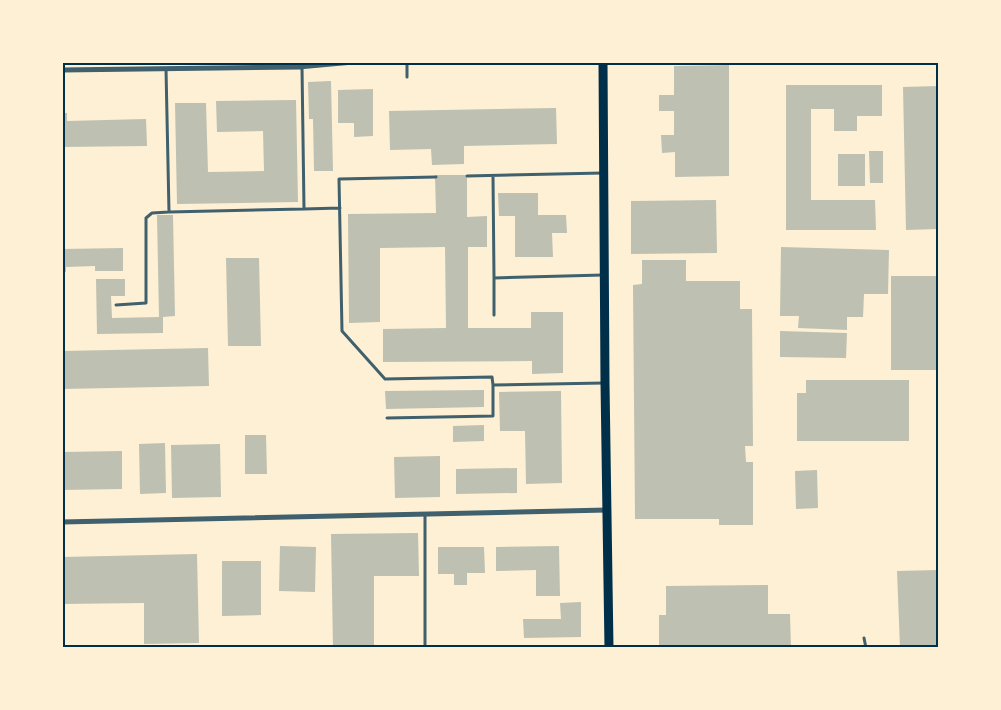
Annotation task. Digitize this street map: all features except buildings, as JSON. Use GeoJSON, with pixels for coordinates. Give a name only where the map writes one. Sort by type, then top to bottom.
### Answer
{"type":"FeatureCollection","features":[{"type":"Feature","properties":{"kind":"main road"},"geometry":{"type":"LineString","coordinates":[[603,62],[609,648]]}},
{"type":"Feature","properties":{"kind":"street"},"geometry":{"type":"LineString","coordinates":[[62,70],[302,66],[356,62]]}},
{"type":"Feature","properties":{"kind":"street"},"geometry":{"type":"LineString","coordinates":[[62,522],[607,510]]}},
{"type":"Feature","properties":{"kind":"lane"},"geometry":{"type":"LineString","coordinates":[[100,62],[100,70]]}},
{"type":"Feature","properties":{"kind":"lane"},"geometry":{"type":"LineString","coordinates":[[407,62],[407,77]]}},
{"type":"Feature","properties":{"kind":"lane"},"geometry":{"type":"LineString","coordinates":[[302,66],[304,209]]}},
{"type":"Feature","properties":{"kind":"lane"},"geometry":{"type":"LineString","coordinates":[[166,69],[169,212]]}},
{"type":"Feature","properties":{"kind":"lane"},"geometry":{"type":"LineString","coordinates":[[466,176],[604,173]]}},
{"type":"Feature","properties":{"kind":"lane"},"geometry":{"type":"LineString","coordinates":[[493,176],[494,315]]}},
{"type":"Feature","properties":{"kind":"lane"},"geometry":{"type":"LineString","coordinates":[[387,418],[493,416],[494,385],[492,377],[385,379],[342,331],[339,179],[436,177]]}},
{"type":"Feature","properties":{"kind":"lane"},"geometry":{"type":"LineString","coordinates":[[116,305],[146,303],[146,218],[152,213],[340,208]]}},
{"type":"Feature","properties":{"kind":"lane"},"geometry":{"type":"LineString","coordinates":[[494,278],[604,275]]}},
{"type":"Feature","properties":{"kind":"lane"},"geometry":{"type":"LineString","coordinates":[[494,385],[605,383]]}},
{"type":"Feature","properties":{"kind":"lane"},"geometry":{"type":"LineString","coordinates":[[425,514],[425,648]]}},
{"type":"Feature","properties":{"kind":"lane"},"geometry":{"type":"LineString","coordinates":[[864,638],[866,648]]}}]}
